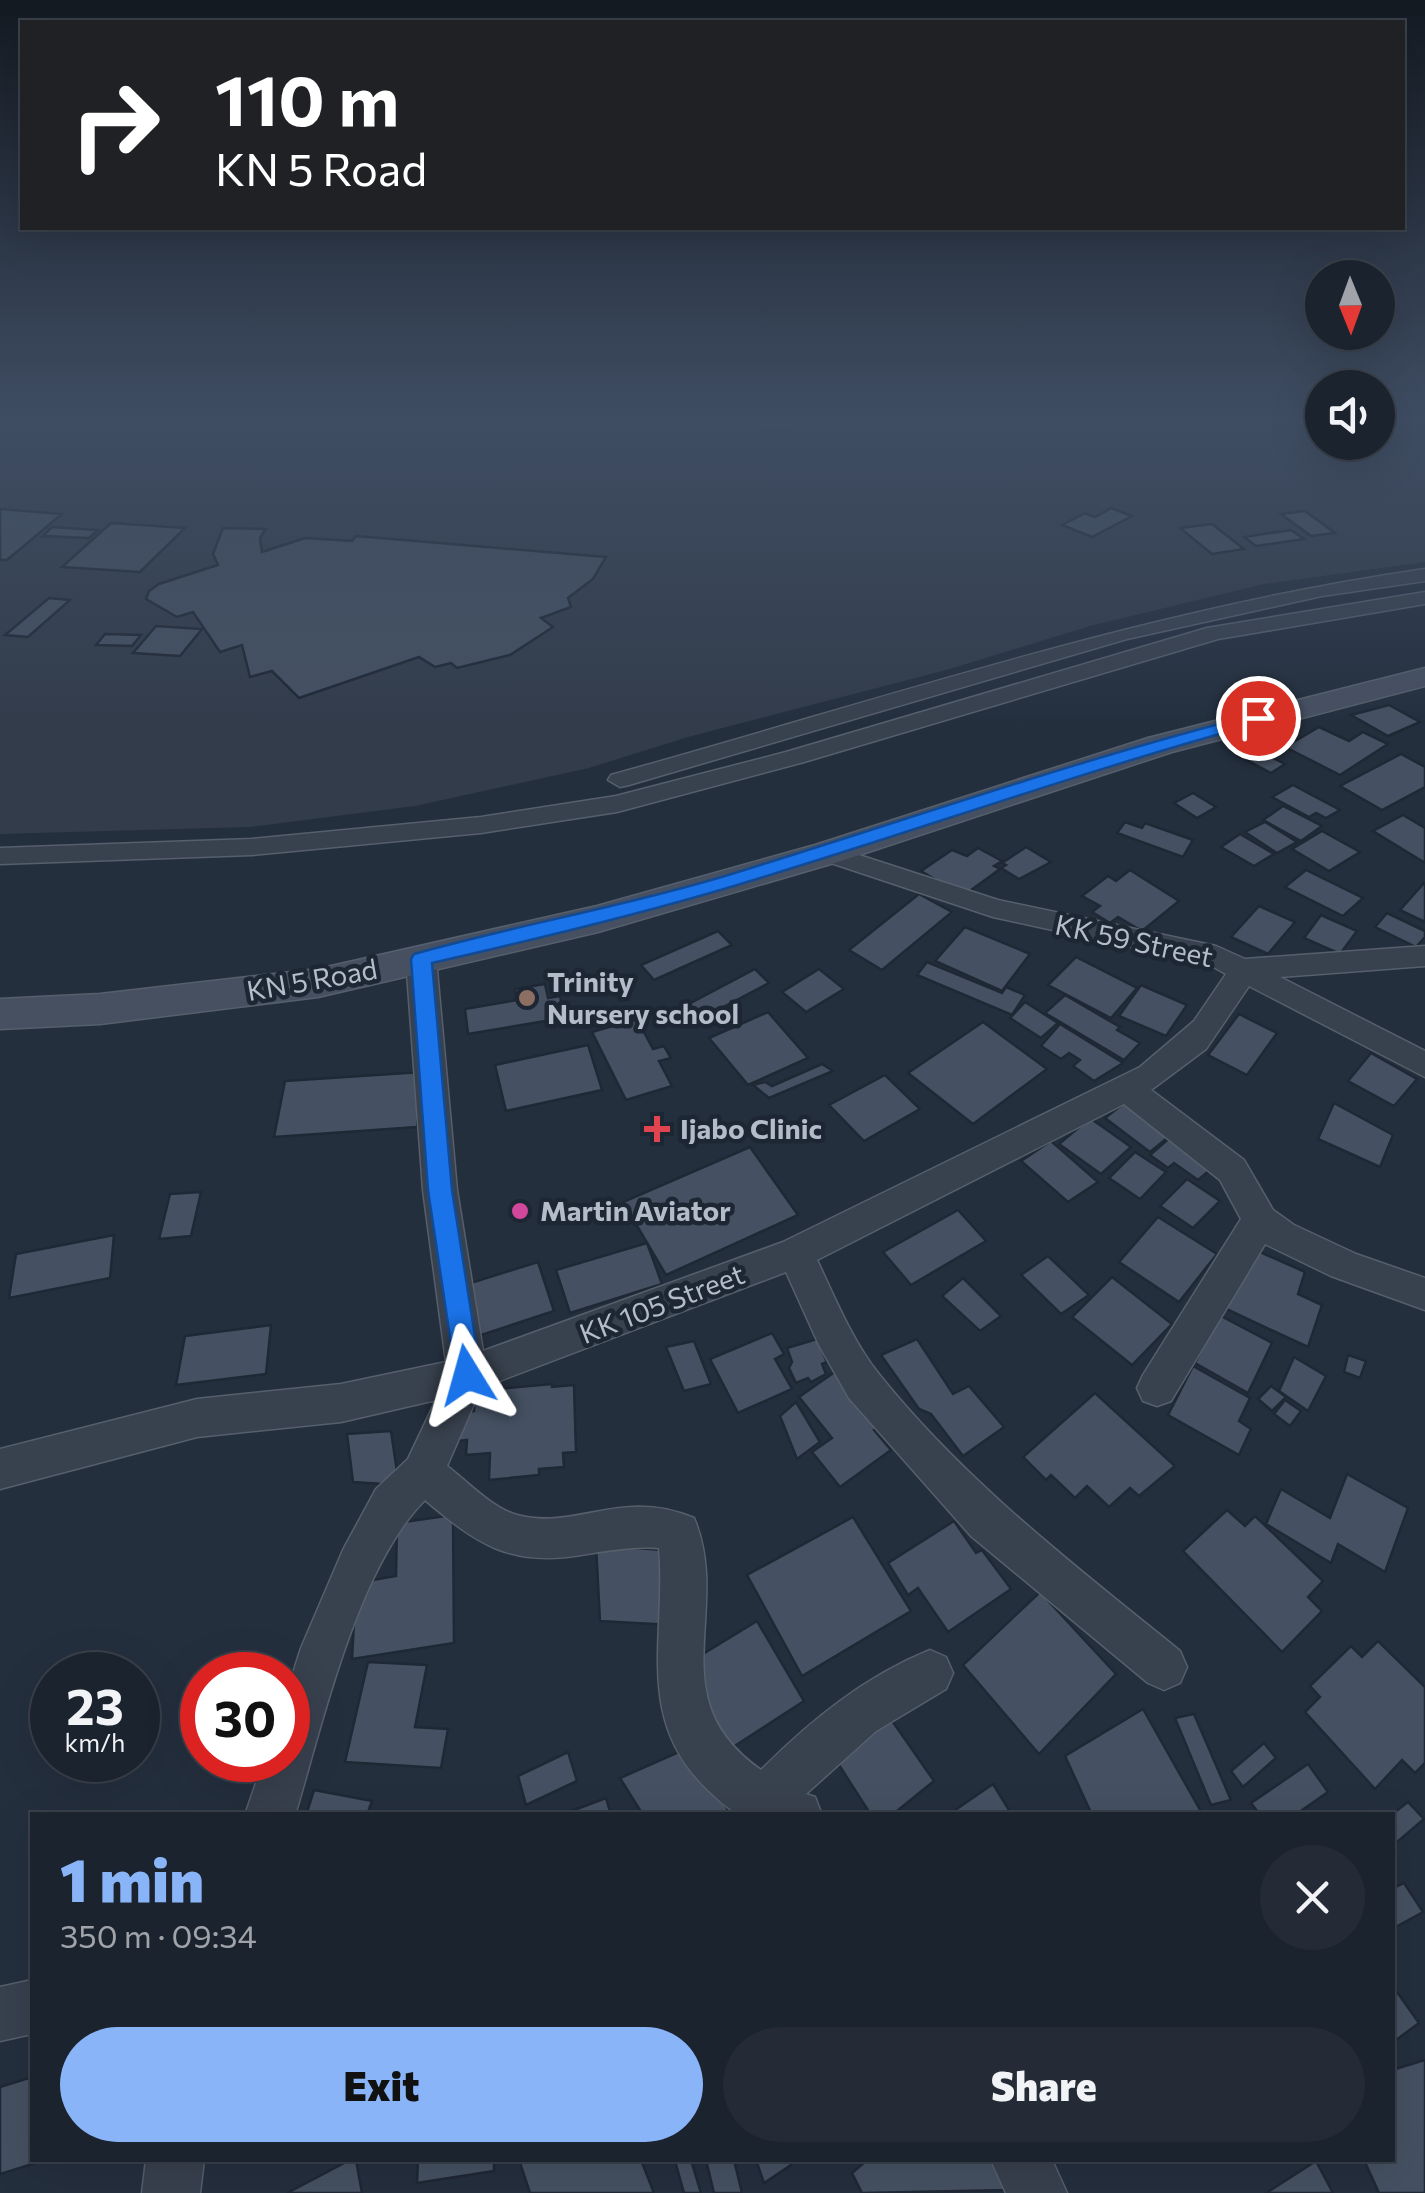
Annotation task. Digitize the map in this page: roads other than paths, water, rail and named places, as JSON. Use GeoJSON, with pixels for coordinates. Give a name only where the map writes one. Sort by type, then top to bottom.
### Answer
{"type":"FeatureCollection","features":[{"type":"Feature","properties":{"kind":"main road","name":"KN 5 Road"},"geometry":{"type":"LineString","coordinates":[[0,1014],[100,1008],[301,986],[598,918],[828,852],[1160,745],[1425,677]]}},
{"type":"Feature","properties":{"kind":"street"},"geometry":{"type":"LineString","coordinates":[[357,836],[482,812],[646,773],[1208,612],[1335,587],[1425,575]]}},
{"type":"Feature","properties":{"kind":"street"},"geometry":{"type":"LineString","coordinates":[[0,856],[252,847],[481,826],[617,804],[795,757],[1215,633],[1425,598]]}},
{"type":"Feature","properties":{"kind":"street","name":"KK 59 Street"},"geometry":{"type":"LineString","coordinates":[[828,852],[993,908],[1216,956],[1425,1065]]}},
{"type":"Feature","properties":{"kind":"street"},"geometry":{"type":"LineString","coordinates":[[1244,969],[1357,964],[1425,956]]}},
{"type":"Feature","properties":{"kind":"street"},"geometry":{"type":"LineString","coordinates":[[271,1812],[324,1648],[358,1564],[391,1504],[423,1473],[467,1375],[440,1190],[421,959]]}},
{"type":"Feature","properties":{"kind":"street","name":"KK 105 Street"},"geometry":{"type":"LineString","coordinates":[[0,1469],[197,1418],[341,1404],[467,1375],[796,1253],[1127,1089],[1186,1051],[1216,1022],[1244,969]]}},
{"type":"Feature","properties":{"kind":"street"},"geometry":{"type":"LineString","coordinates":[[1127,1089],[1232,1170],[1260,1220],[1282,1236],[1344,1265],[1425,1294]]}},
{"type":"Feature","properties":{"kind":"street"},"geometry":{"type":"LineString","coordinates":[[1158,1388],[1260,1220]]}},
{"type":"Feature","properties":{"kind":"street"},"geometry":{"type":"LineString","coordinates":[[796,1253],[832,1333],[874,1397],[986,1521],[1164,1668]]}},
{"type":"Feature","properties":{"kind":"street"},"geometry":{"type":"LineString","coordinates":[[423,1473],[496,1526],[519,1537],[550,1538],[656,1525],[680,1532],[684,1616],[678,1675],[690,1728],[719,1772],[780,1809],[833,1731],[882,1696],[930,1673]]}},
{"type":"Feature","properties":{"kind":"street"},"geometry":{"type":"LineString","coordinates":[[0,2014],[30,2007]]}},
{"type":"Feature","properties":{"kind":"street"},"geometry":{"type":"LineString","coordinates":[[172,2193],[176,2162]]}},
{"type":"Feature","properties":{"kind":"street"},"geometry":{"type":"LineString","coordinates":[[1021,2162],[1038,2193]]}},
{"type":"Feature","properties":{"kind":"place","name":"Trinity Nursery school"},"geometry":{"type":"Point","coordinates":[527,998]}},
{"type":"Feature","properties":{"kind":"place","name":"Ijabo Clinic"},"geometry":{"type":"Point","coordinates":[657,1129]}},
{"type":"Feature","properties":{"kind":"place","name":"Martin Aviator"},"geometry":{"type":"Point","coordinates":[520,1211]}}]}
